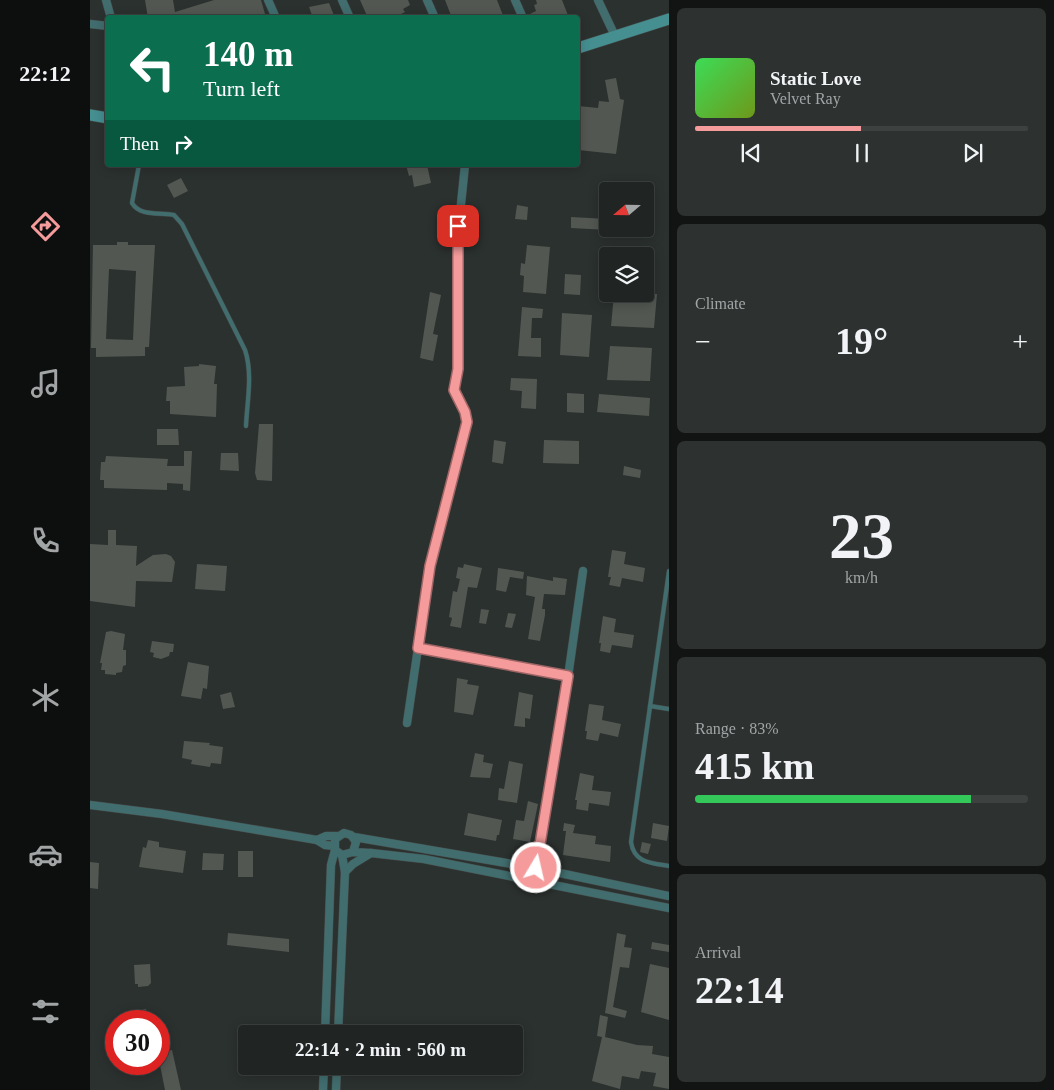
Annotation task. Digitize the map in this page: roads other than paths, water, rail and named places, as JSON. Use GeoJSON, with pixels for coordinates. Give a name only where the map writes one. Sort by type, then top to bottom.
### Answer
{"type":"FeatureCollection","features":[{"type":"Feature","properties":{"kind":"street"},"geometry":{"type":"LineString","coordinates":[[106,0],[110,15]]}},
{"type":"Feature","properties":{"kind":"street"},"geometry":{"type":"LineString","coordinates":[[268,0],[275,15]]}},
{"type":"Feature","properties":{"kind":"street"},"geometry":{"type":"LineString","coordinates":[[342,0],[349,15]]}},
{"type":"Feature","properties":{"kind":"street"},"geometry":{"type":"LineString","coordinates":[[428,0],[434,15]]}},
{"type":"Feature","properties":{"kind":"street"},"geometry":{"type":"LineString","coordinates":[[515,0],[522,15]]}},
{"type":"Feature","properties":{"kind":"street"},"geometry":{"type":"LineString","coordinates":[[598,0],[614,36]]}},
{"type":"Feature","properties":{"kind":"street"},"geometry":{"type":"LineString","coordinates":[[580,47],[669,19]]}},
{"type":"Feature","properties":{"kind":"street"},"geometry":{"type":"LineString","coordinates":[[90,24],[105,26]]}},
{"type":"Feature","properties":{"kind":"street"},"geometry":{"type":"LineString","coordinates":[[90,115],[105,118]]}},
{"type":"Feature","properties":{"kind":"street"},"geometry":{"type":"LineString","coordinates":[[407,723],[430,566],[467,422],[465,412],[454,390],[458,369],[457,243],[464,167]]}},
{"type":"Feature","properties":{"kind":"street"},"geometry":{"type":"LineString","coordinates":[[536,868],[568,676],[583,571]]}},
{"type":"Feature","properties":{"kind":"street"},"geometry":{"type":"LineString","coordinates":[[418,648],[568,676]]}},
{"type":"Feature","properties":{"kind":"street"},"geometry":{"type":"LineString","coordinates":[[90,805],[162,814],[316,840],[337,851],[434,861],[669,908]]}},
{"type":"Feature","properties":{"kind":"street"},"geometry":{"type":"LineString","coordinates":[[316,840],[326,836],[348,834],[354,837],[536,868],[669,896]]}},
{"type":"Feature","properties":{"kind":"street"},"geometry":{"type":"LineString","coordinates":[[325,1025],[331,865],[337,851],[338,836]]}},
{"type":"Feature","properties":{"kind":"street"},"geometry":{"type":"LineString","coordinates":[[353,852],[356,847],[354,837]]}},
{"type":"Feature","properties":{"kind":"street"},"geometry":{"type":"LineString","coordinates":[[337,851],[345,872],[338,1025]]}},
{"type":"Feature","properties":{"kind":"street"},"geometry":{"type":"LineString","coordinates":[[345,872],[353,864],[371,853]]}},
{"type":"Feature","properties":{"kind":"street"},"geometry":{"type":"LineString","coordinates":[[322,1090],[323,1075]]}},
{"type":"Feature","properties":{"kind":"street"},"geometry":{"type":"LineString","coordinates":[[336,1090],[337,1075]]}},
{"type":"Feature","properties":{"kind":"lane"},"geometry":{"type":"LineString","coordinates":[[139,167],[132,203],[135,208],[143,212],[174,215],[182,224],[245,350],[249,376],[246,426]]}},
{"type":"Feature","properties":{"kind":"lane"},"geometry":{"type":"LineString","coordinates":[[669,571],[631,842],[634,853],[638,858],[669,866]]}},
{"type":"Feature","properties":{"kind":"lane"},"geometry":{"type":"LineString","coordinates":[[650,706],[669,709]]}}]}
